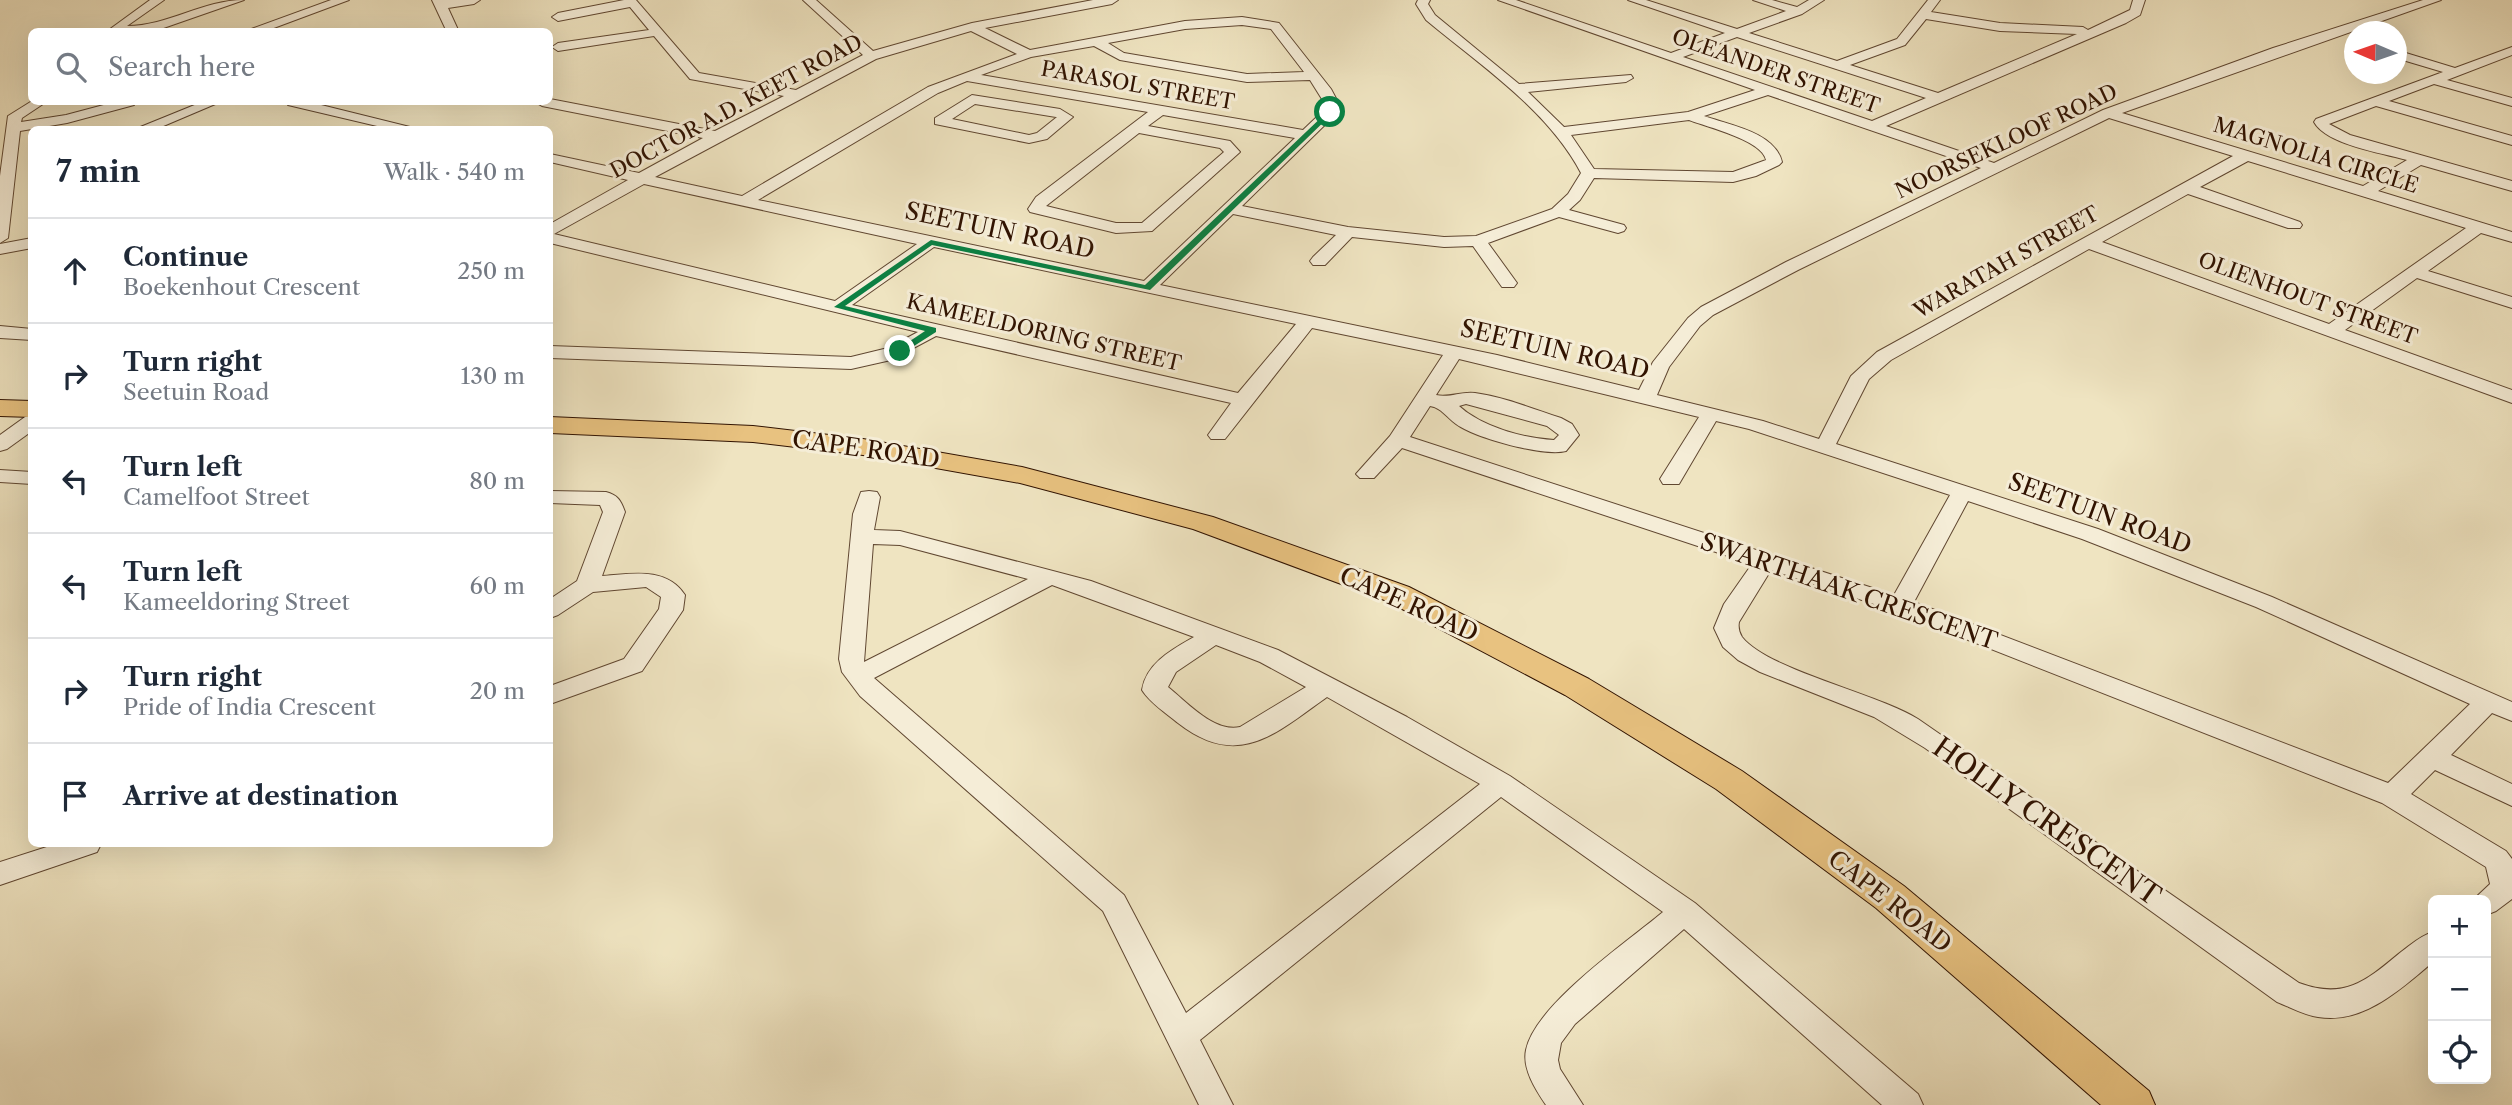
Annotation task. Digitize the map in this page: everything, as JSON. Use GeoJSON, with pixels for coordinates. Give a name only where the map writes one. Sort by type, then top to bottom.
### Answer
{"type":"FeatureCollection","features":[{"type":"Feature","properties":{"kind":"main road","name":"CAPE ROAD"},"geometry":{"type":"LineString","coordinates":[[553,425],[753,434],[863,447],[998,470],[1103,494],[1203,523],[1398,594],[1577,687],[1729,780],[1890,897],[2133,1105]]}},
{"type":"Feature","properties":{"kind":"street"},"geometry":{"type":"LineString","coordinates":[[150,28],[238,0]]}},
{"type":"Feature","properties":{"kind":"street"},"geometry":{"type":"LineString","coordinates":[[261,28],[343,0]]}},
{"type":"Feature","properties":{"kind":"street"},"geometry":{"type":"LineString","coordinates":[[451,28],[440,3],[474,0]]}},
{"type":"Feature","properties":{"kind":"street"},"geometry":{"type":"LineString","coordinates":[[1034,0],[1050,11]]}},
{"type":"Feature","properties":{"kind":"street","name":"DOCTOR A.D. KEET ROAD"},"geometry":{"type":"LineString","coordinates":[[553,228],[718,136],[871,57],[972,26],[1112,0]]}},
{"type":"Feature","properties":{"kind":"street"},"geometry":{"type":"LineString","coordinates":[[1424,0],[1422,4],[1430,17],[1562,132],[1578,150],[1589,173]]}},
{"type":"Feature","properties":{"kind":"street","name":"OLEANDER STREET"},"geometry":{"type":"LineString","coordinates":[[1504,0],[1995,168]]}},
{"type":"Feature","properties":{"kind":"street"},"geometry":{"type":"LineString","coordinates":[[1634,0],[1936,97]]}},
{"type":"Feature","properties":{"kind":"street"},"geometry":{"type":"LineString","coordinates":[[1759,0],[1798,11]]}},
{"type":"Feature","properties":{"kind":"street"},"geometry":{"type":"LineString","coordinates":[[1671,57],[1798,11],[1818,0]]}},
{"type":"Feature","properties":{"kind":"street"},"geometry":{"type":"LineString","coordinates":[[1838,65],[1901,41],[1934,0]]}},
{"type":"Feature","properties":{"kind":"street"},"geometry":{"type":"LineString","coordinates":[[1871,127],[2136,12],[2139,0]]}},
{"type":"Feature","properties":{"kind":"street","name":"NOORSEKLOOF ROAD"},"geometry":{"type":"LineString","coordinates":[[1646,397],[1660,366],[1694,322],[1707,311],[1792,266],[2108,113],[2277,51],[2435,0]]}},
{"type":"Feature","properties":{"kind":"street"},"geometry":{"type":"LineString","coordinates":[[117,28],[160,1]]}},
{"type":"Feature","properties":{"kind":"street"},"geometry":{"type":"LineString","coordinates":[[558,17],[631,2],[695,76],[796,94]]}},
{"type":"Feature","properties":{"kind":"street"},"geometry":{"type":"LineString","coordinates":[[816,2],[871,57]]}},
{"type":"Feature","properties":{"kind":"street"},"geometry":{"type":"LineString","coordinates":[[1924,15],[2000,27],[2089,32]]}},
{"type":"Feature","properties":{"kind":"street"},"geometry":{"type":"LineString","coordinates":[[745,201],[963,76],[1028,54],[1185,25],[1258,22],[1277,27],[1326,92],[1331,107],[1147,288]]}},
{"type":"Feature","properties":{"kind":"street"},"geometry":{"type":"LineString","coordinates":[[972,26],[1028,54]]}},
{"type":"Feature","properties":{"kind":"street"},"geometry":{"type":"LineString","coordinates":[[558,47],[658,32]]}},
{"type":"Feature","properties":{"kind":"street"},"geometry":{"type":"LineString","coordinates":[[2332,34],[2344,38]]}},
{"type":"Feature","properties":{"kind":"street"},"geometry":{"type":"LineString","coordinates":[[1095,41],[1120,56],[1247,78],[1313,76]]}},
{"type":"Feature","properties":{"kind":"street"},"geometry":{"type":"LineString","coordinates":[[2511,52],[2456,72],[2437,82],[2322,120],[2322,126],[2337,135],[2512,186]]}},
{"type":"Feature","properties":{"kind":"street"},"geometry":{"type":"LineString","coordinates":[[2407,57],[2456,72]]}},
{"type":"Feature","properties":{"kind":"street","name":"PARASOL STREET"},"geometry":{"type":"LineString","coordinates":[[963,76],[1305,135]]}},
{"type":"Feature","properties":{"kind":"street"},"geometry":{"type":"LineString","coordinates":[[1514,89],[1626,78]]}},
{"type":"Feature","properties":{"kind":"street"},"geometry":{"type":"LineString","coordinates":[[2437,82],[2512,102]]}},
{"type":"Feature","properties":{"kind":"street"},"geometry":{"type":"LineString","coordinates":[[1562,132],[1690,116],[1769,90]]}},
{"type":"Feature","properties":{"kind":"street"},"geometry":{"type":"LineString","coordinates":[[913,103],[954,110],[968,100],[979,99],[1059,113],[1066,117],[1042,136],[1029,139],[940,121],[954,110]]}},
{"type":"Feature","properties":{"kind":"street"},"geometry":{"type":"LineString","coordinates":[[2376,102],[2512,141]]}},
{"type":"Feature","properties":{"kind":"street"},"geometry":{"type":"LineString","coordinates":[[553,104],[718,136]]}},
{"type":"Feature","properties":{"kind":"street"},"geometry":{"type":"LineString","coordinates":[[0,238],[17,154],[16,116],[33,105]]}},
{"type":"Feature","properties":{"kind":"street"},"geometry":{"type":"LineString","coordinates":[[16,127],[67,119],[118,105]]}},
{"type":"Feature","properties":{"kind":"street"},"geometry":{"type":"LineString","coordinates":[[150,126],[205,105]]}},
{"type":"Feature","properties":{"kind":"street"},"geometry":{"type":"LineString","coordinates":[[306,105],[395,126]]}},
{"type":"Feature","properties":{"kind":"street"},"geometry":{"type":"LineString","coordinates":[[1136,128],[1225,145],[1233,152],[1146,228],[1116,228],[1037,209],[1042,200],[1136,128],[1160,110]]}},
{"type":"Feature","properties":{"kind":"street","name":"MAGNOLIA CIRCLE"},"geometry":{"type":"LineString","coordinates":[[2108,113],[2512,237]]}},
{"type":"Feature","properties":{"kind":"street"},"geometry":{"type":"LineString","coordinates":[[1589,173],[1733,177],[1751,173],[1774,162],[1772,153],[1757,140],[1690,116]]}},
{"type":"Feature","properties":{"kind":"street","name":"WARATAH STREET"},"geometry":{"type":"LineString","coordinates":[[1825,446],[1861,376],[1884,356],[2245,156]]}},
{"type":"Feature","properties":{"kind":"street","name":"SEETUIN ROAD"},"geometry":{"type":"LineString","coordinates":[[553,159],[931,242],[1454,352],[1711,413],[1825,446],[2090,534],[2264,602],[2501,706]]}},
{"type":"Feature","properties":{"kind":"street"},"geometry":{"type":"LineString","coordinates":[[2365,192],[2420,159]]}},
{"type":"Feature","properties":{"kind":"street"},"geometry":{"type":"LineString","coordinates":[[1229,208],[1348,232],[1430,241],[1479,241],[1558,212],[1574,197],[1589,173]]}},
{"type":"Feature","properties":{"kind":"street"},"geometry":{"type":"LineString","coordinates":[[2189,188],[2294,225]]}},
{"type":"Feature","properties":{"kind":"street"},"geometry":{"type":"LineString","coordinates":[[1558,212],[1618,228]]}},
{"type":"Feature","properties":{"kind":"street"},"geometry":{"type":"LineString","coordinates":[[2332,331],[2478,227]]}},
{"type":"Feature","properties":{"kind":"street"},"geometry":{"type":"LineString","coordinates":[[1319,261],[1348,232]]}},
{"type":"Feature","properties":{"kind":"street","name":"KAMEELDORING STREET"},"geometry":{"type":"LineString","coordinates":[[553,239],[933,330],[1242,400]]}},
{"type":"Feature","properties":{"kind":"street"},"geometry":{"type":"LineString","coordinates":[[1479,241],[1508,283]]}},
{"type":"Feature","properties":{"kind":"street"},"geometry":{"type":"LineString","coordinates":[[838,307],[931,242]]}},
{"type":"Feature","properties":{"kind":"street","name":"OLIENHOUT STREET"},"geometry":{"type":"LineString","coordinates":[[2088,243],[2512,397]]}},
{"type":"Feature","properties":{"kind":"street"},"geometry":{"type":"LineString","coordinates":[[0,249],[28,244]]}},
{"type":"Feature","properties":{"kind":"street"},"geometry":{"type":"LineString","coordinates":[[2415,272],[2512,303]]}},
{"type":"Feature","properties":{"kind":"street"},"geometry":{"type":"LineString","coordinates":[[1218,435],[1242,400],[1308,321]]}},
{"type":"Feature","properties":{"kind":"street"},"geometry":{"type":"LineString","coordinates":[[553,352],[851,363],[875,360],[900,351],[933,330]]}},
{"type":"Feature","properties":{"kind":"street"},"geometry":{"type":"LineString","coordinates":[[0,332],[28,335]]}},
{"type":"Feature","properties":{"kind":"street"},"geometry":{"type":"LineString","coordinates":[[1367,474],[1398,440],[1454,352]]}},
{"type":"Feature","properties":{"kind":"street"},"geometry":{"type":"LineString","coordinates":[[1423,399],[1445,403],[1466,398],[1485,402],[1554,422],[1565,428],[1569,435],[1559,447],[1530,445],[1464,421],[1445,403]]}},
{"type":"Feature","properties":{"kind":"street"},"geometry":{"type":"LineString","coordinates":[[0,426],[22,412]]}},
{"type":"Feature","properties":{"kind":"street"},"geometry":{"type":"LineString","coordinates":[[0,445],[22,412]]}},
{"type":"Feature","properties":{"kind":"street"},"geometry":{"type":"LineString","coordinates":[[1671,479],[1711,413]]}},
{"type":"Feature","properties":{"kind":"street","name":"SWARTHAAK CRESCENT"},"geometry":{"type":"LineString","coordinates":[[1398,440],[1900,605],[2392,796]]}},
{"type":"Feature","properties":{"kind":"street"},"geometry":{"type":"LineString","coordinates":[[0,476],[28,478]]}},
{"type":"Feature","properties":{"kind":"street"},"geometry":{"type":"LineString","coordinates":[[1900,605],[1962,493]]}},
{"type":"Feature","properties":{"kind":"street"},"geometry":{"type":"LineString","coordinates":[[553,497],[606,499],[613,506],[614,512],[587,585]]}},
{"type":"Feature","properties":{"kind":"street"},"geometry":{"type":"LineString","coordinates":[[869,497],[864,514],[852,659],[858,676],[869,690],[1114,903],[1216,1105]]}},
{"type":"Feature","properties":{"kind":"street"},"geometry":{"type":"LineString","coordinates":[[864,537],[900,538],[1083,586],[1269,656],[1398,724],[1500,783],[1684,911],[1906,1105]]}},
{"type":"Feature","properties":{"kind":"street","name":"HOLLY CRESCENT"},"geometry":{"type":"LineString","coordinates":[[1767,560],[1727,620],[1728,637],[1741,652],[1762,664],[1884,711],[1934,741],[2288,993],[2320,1004],[2346,1003],[2365,996],[2428,948]]}},
{"type":"Feature","properties":{"kind":"street"},"geometry":{"type":"LineString","coordinates":[[858,676],[1050,577]]}},
{"type":"Feature","properties":{"kind":"street"},"geometry":{"type":"LineString","coordinates":[[553,608],[587,585],[652,581],[673,595],[674,601],[658,631],[633,665],[553,694]]}},
{"type":"Feature","properties":{"kind":"street"},"geometry":{"type":"LineString","coordinates":[[1213,636],[1172,663],[1160,673],[1154,685],[1155,690],[1214,734],[1233,739],[1248,735],[1324,687]]}},
{"type":"Feature","properties":{"kind":"street"},"geometry":{"type":"LineString","coordinates":[[2491,899],[2504,889],[2506,880],[2496,859],[2392,796],[2432,757],[2501,706]]}},
{"type":"Feature","properties":{"kind":"street"},"geometry":{"type":"LineString","coordinates":[[2432,757],[2512,796]]}},
{"type":"Feature","properties":{"kind":"street"},"geometry":{"type":"LineString","coordinates":[[1182,1035],[1500,783]]}},
{"type":"Feature","properties":{"kind":"street"},"geometry":{"type":"LineString","coordinates":[[0,874],[78,847]]}},
{"type":"Feature","properties":{"kind":"street"},"geometry":{"type":"LineString","coordinates":[[1566,1105],[1544,1072],[1542,1055],[1546,1033],[1564,1014],[1684,911]]}},
{"type":"Feature","properties":{"kind":"route"},"geometry":{"type":"LineString","coordinates":[[900,351],[933,330],[838,307],[931,242],[1147,288],[1330,112]]}}]}
